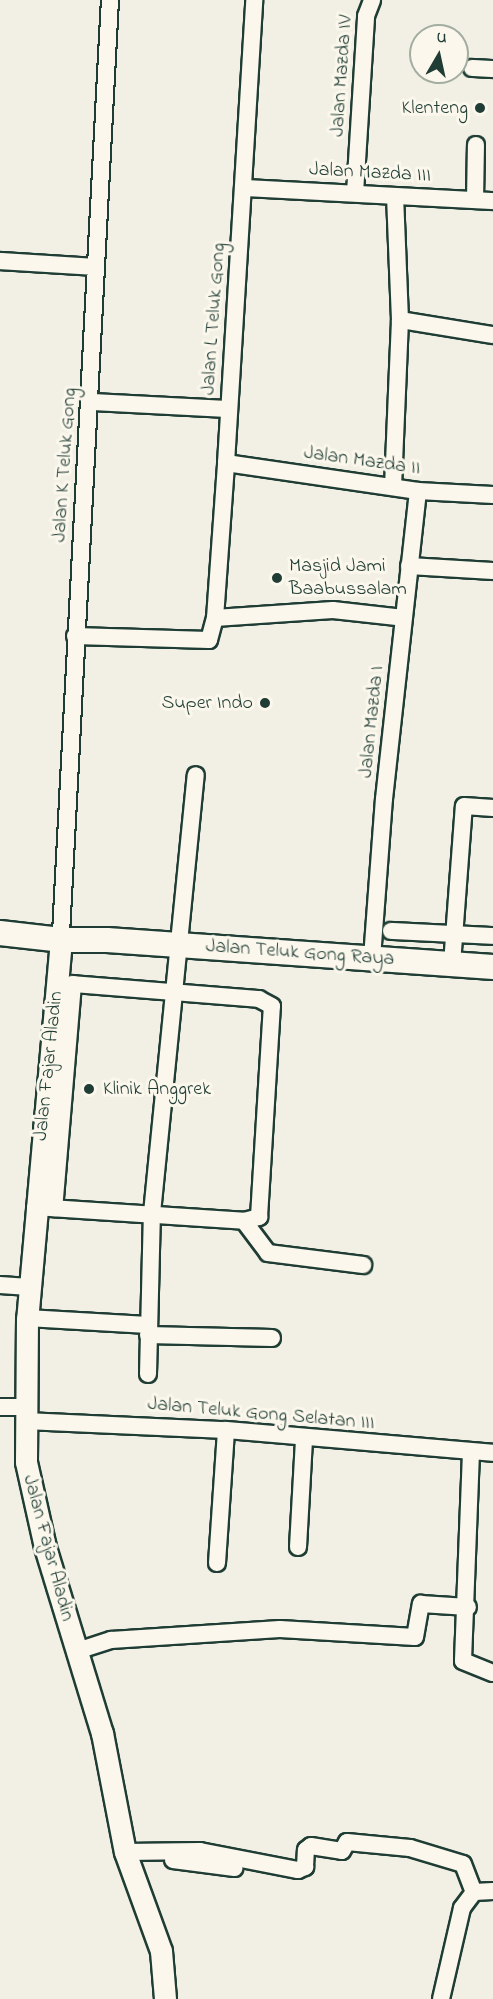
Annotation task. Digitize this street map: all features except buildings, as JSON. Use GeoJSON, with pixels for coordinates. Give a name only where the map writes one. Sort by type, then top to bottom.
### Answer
{"type":"FeatureCollection","features":[{"type":"Feature","properties":{"kind":"main road","name":"Jalan Teluk Gong Raya"},"geometry":{"type":"LineString","coordinates":[[11,934],[493,967]]}},
{"type":"Feature","properties":{"kind":"street","name":"Jalan K Teluk Gong"},"geometry":{"type":"LineString","coordinates":[[61,937],[75,636],[91,402],[110,0]]}},
{"type":"Feature","properties":{"kind":"street","name":"Jalan L Teluk Gong"},"geometry":{"type":"LineString","coordinates":[[75,636],[209,640],[215,618],[230,409],[254,0]]}},
{"type":"Feature","properties":{"kind":"street","name":"Jalan Mazda IV"},"geometry":{"type":"LineString","coordinates":[[355,193],[366,16],[372,0]]}},
{"type":"Feature","properties":{"kind":"street"},"geometry":{"type":"LineString","coordinates":[[472,68],[493,69]]}},
{"type":"Feature","properties":{"kind":"street"},"geometry":{"type":"LineString","coordinates":[[474,200],[477,145]]}},
{"type":"Feature","properties":{"kind":"street","name":"Jalan Mazda III"},"geometry":{"type":"LineString","coordinates":[[244,188],[493,201]]}},
{"type":"Feature","properties":{"kind":"street"},"geometry":{"type":"LineString","coordinates":[[393,486],[400,320],[395,196]]}},
{"type":"Feature","properties":{"kind":"street"},"geometry":{"type":"LineString","coordinates":[[0,261],[96,267]]}},
{"type":"Feature","properties":{"kind":"street"},"geometry":{"type":"LineString","coordinates":[[400,320],[493,335]]}},
{"type":"Feature","properties":{"kind":"street"},"geometry":{"type":"LineString","coordinates":[[91,402],[230,409]]}},
{"type":"Feature","properties":{"kind":"street","name":"Jalan Mazda II"},"geometry":{"type":"LineString","coordinates":[[226,463],[418,491],[493,495]]}},
{"type":"Feature","properties":{"kind":"street","name":"Jalan Mazda I"},"geometry":{"type":"LineString","coordinates":[[372,958],[418,491]]}},
{"type":"Feature","properties":{"kind":"street"},"geometry":{"type":"LineString","coordinates":[[409,566],[493,571]]}},
{"type":"Feature","properties":{"kind":"street"},"geometry":{"type":"LineString","coordinates":[[215,618],[333,610],[404,618]]}},
{"type":"Feature","properties":{"kind":"street"},"geometry":{"type":"LineString","coordinates":[[148,1374],[152,1213],[196,775]]}},
{"type":"Feature","properties":{"kind":"street"},"geometry":{"type":"LineString","coordinates":[[452,964],[464,806],[493,808]]}},
{"type":"Feature","properties":{"kind":"street"},"geometry":{"type":"LineString","coordinates":[[391,931],[493,936]]}},
{"type":"Feature","properties":{"kind":"street","name":"Jalan Fajar Aladin"},"geometry":{"type":"LineString","coordinates":[[61,937],[45,1208],[29,1287],[27,1318],[25,1414],[29,1482],[102,1733],[126,1855],[161,1951],[165,1999]]}},
{"type":"Feature","properties":{"kind":"street"},"geometry":{"type":"LineString","coordinates":[[73,984],[259,999],[272,1006],[260,1215],[244,1221],[152,1213],[45,1208],[73,984]]}},
{"type":"Feature","properties":{"kind":"street"},"geometry":{"type":"LineString","coordinates":[[244,1221],[268,1253],[363,1265]]}},
{"type":"Feature","properties":{"kind":"street"},"geometry":{"type":"LineString","coordinates":[[0,1285],[29,1287]]}},
{"type":"Feature","properties":{"kind":"street"},"geometry":{"type":"LineString","coordinates":[[27,1318],[148,1330],[272,1338]]}},
{"type":"Feature","properties":{"kind":"street","name":"Jalan Teluk Gong Selatan III"},"geometry":{"type":"LineString","coordinates":[[0,1407],[25,1414],[493,1453]]}},
{"type":"Feature","properties":{"kind":"street"},"geometry":{"type":"LineString","coordinates":[[217,1563],[226,1430]]}},
{"type":"Feature","properties":{"kind":"street"},"geometry":{"type":"LineString","coordinates":[[298,1547],[304,1438]]}},
{"type":"Feature","properties":{"kind":"street"},"geometry":{"type":"LineString","coordinates":[[471,1452],[468,1607],[463,1661],[493,1673]]}},
{"type":"Feature","properties":{"kind":"street"},"geometry":{"type":"LineString","coordinates":[[77,1651],[111,1640],[280,1629],[415,1637],[420,1604],[468,1607]]}},
{"type":"Feature","properties":{"kind":"street"},"geometry":{"type":"LineString","coordinates":[[126,1855],[200,1851],[298,1870],[305,1867],[306,1850],[311,1846],[342,1851],[347,1842],[410,1848],[464,1864],[474,1892]]}},
{"type":"Feature","properties":{"kind":"street"},"geometry":{"type":"LineString","coordinates":[[126,1855],[238,1869]]}},
{"type":"Feature","properties":{"kind":"street"},"geometry":{"type":"LineString","coordinates":[[441,1999],[462,1908],[474,1892],[493,1890]]}},
{"type":"Feature","properties":{"kind":"place","name":"Klenteng"},"geometry":{"type":"Point","coordinates":[480,108]}},
{"type":"Feature","properties":{"kind":"place","name":"Masjid Jami Baabussalam"},"geometry":{"type":"Point","coordinates":[277,578]}},
{"type":"Feature","properties":{"kind":"place","name":"Super Indo"},"geometry":{"type":"Point","coordinates":[265,703]}},
{"type":"Feature","properties":{"kind":"place","name":"Klinik Anggrek"},"geometry":{"type":"Point","coordinates":[89,1089]}}]}
